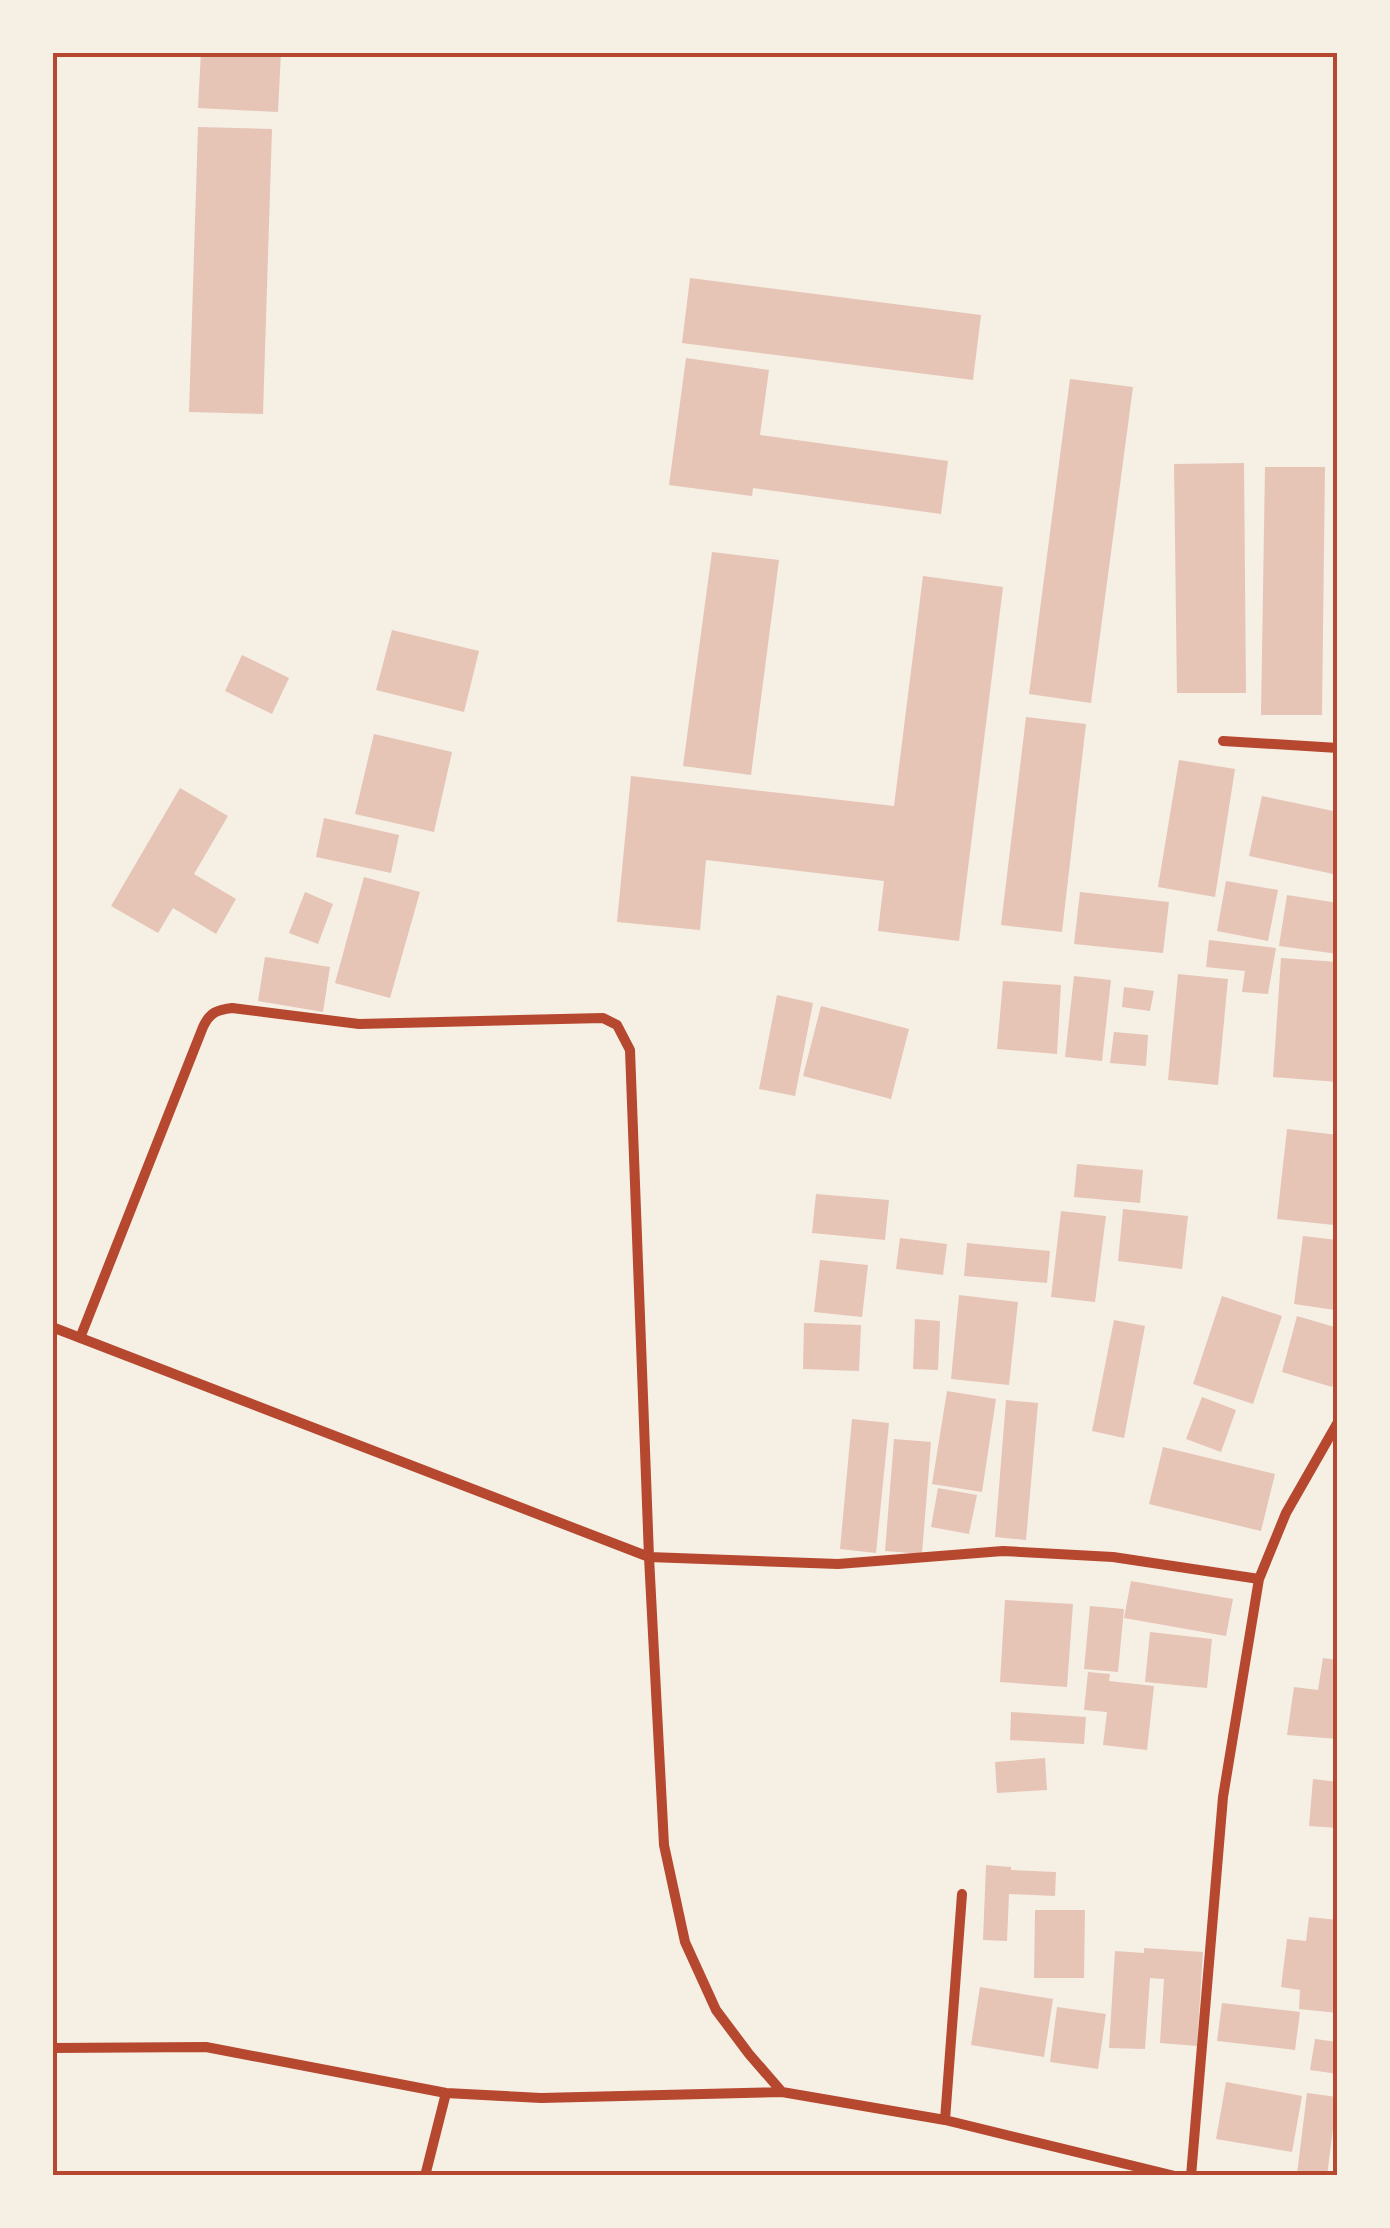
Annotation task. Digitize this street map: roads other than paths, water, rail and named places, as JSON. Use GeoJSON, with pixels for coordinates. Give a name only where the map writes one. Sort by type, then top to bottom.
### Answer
{"type":"FeatureCollection","features":[{"type":"Feature","properties":{"kind":"street"},"geometry":{"type":"LineString","coordinates":[[1223,741],[1338,748]]}},
{"type":"Feature","properties":{"kind":"street"},"geometry":{"type":"LineString","coordinates":[[80,1338],[203,1026],[208,1016],[218,1010],[232,1008],[358,1024],[603,1018],[618,1025],[630,1050],[648,1557],[664,1845],[685,1942],[716,2010],[782,2092]]}},
{"type":"Feature","properties":{"kind":"street"},"geometry":{"type":"LineString","coordinates":[[52,1328],[648,1557],[838,1564],[1003,1551],[1113,1557],[1259,1579]]}},
{"type":"Feature","properties":{"kind":"street"},"geometry":{"type":"LineString","coordinates":[[1191,2176],[1223,1797],[1259,1579],[1286,1514],[1338,1422]]}},
{"type":"Feature","properties":{"kind":"street"},"geometry":{"type":"LineString","coordinates":[[945,2120],[962,1894]]}},
{"type":"Feature","properties":{"kind":"street"},"geometry":{"type":"LineString","coordinates":[[52,2048],[206,2047],[446,2093],[541,2098],[782,2092],[945,2120],[1175,2176]]}},
{"type":"Feature","properties":{"kind":"street"},"geometry":{"type":"LineString","coordinates":[[425,2176],[446,2093]]}}]}
